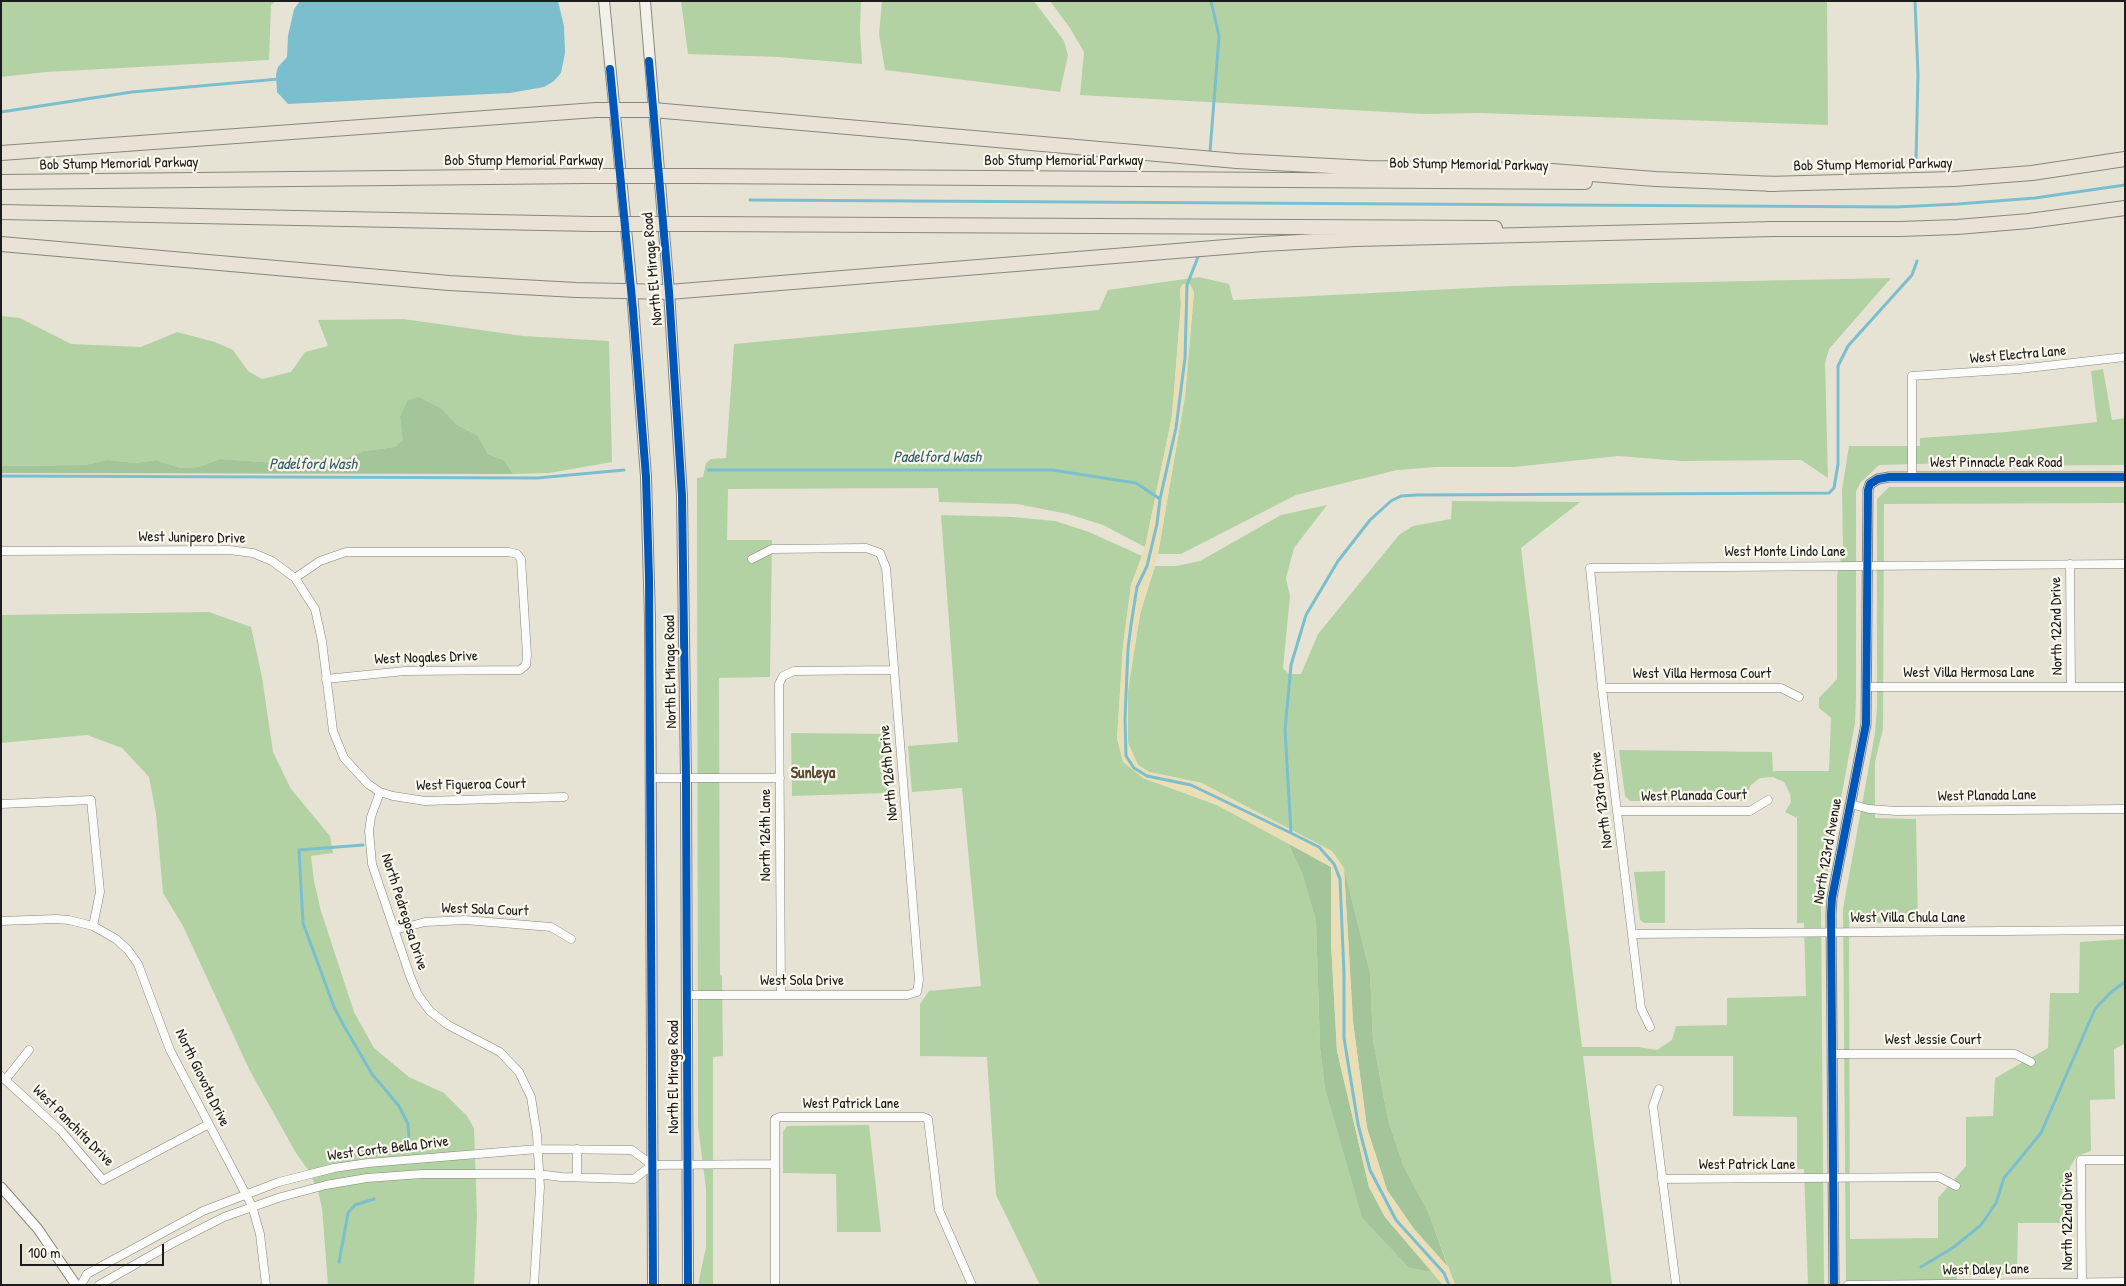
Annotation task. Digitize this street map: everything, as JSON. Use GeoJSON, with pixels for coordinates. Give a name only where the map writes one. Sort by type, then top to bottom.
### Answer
{"type":"FeatureCollection","features":[{"type":"Feature","properties":{"kind":"highway"},"geometry":{"type":"LineString","coordinates":[[1,153],[614,110],[653,110],[1237,161],[1368,168],[1539,170],[1655,179],[1776,184]]}},
{"type":"Feature","properties":{"kind":"highway","name":"Bob Stump Memorial Parkway"},"geometry":{"type":"LineString","coordinates":[[1,182],[693,176],[1184,178],[1776,184],[1930,181],[2032,173],[2125,159]]}},
{"type":"Feature","properties":{"kind":"highway"},"geometry":{"type":"LineString","coordinates":[[1,212],[592,224],[1900,229],[2029,221],[2125,208]]}},
{"type":"Feature","properties":{"kind":"highway"},"geometry":{"type":"LineString","coordinates":[[1,244],[449,283],[632,292],[669,292],[968,269],[1216,247],[1355,239],[1774,229]]}},
{"type":"Feature","properties":{"kind":"main road","name":"North El Mirage Road"},"geometry":{"type":"LineString","coordinates":[[604,1],[632,292],[646,486],[650,619],[653,1285]]}},
{"type":"Feature","properties":{"kind":"main road","name":"North El Mirage Road"},"geometry":{"type":"LineString","coordinates":[[645,1],[669,292],[682,496],[688,996],[688,1285]]}},
{"type":"Feature","properties":{"kind":"street","name":"West Electra Lane"},"geometry":{"type":"LineString","coordinates":[[1912,477],[1912,376],[2012,370],[2125,357]]}},
{"type":"Feature","properties":{"kind":"street","name":"West Pinnacle Peak Road"},"geometry":{"type":"LineString","coordinates":[[1870,484],[1878,479],[1889,476],[2125,477]]}},
{"type":"Feature","properties":{"kind":"street","name":"North 123rd Avenue"},"geometry":{"type":"LineString","coordinates":[[1834,1285],[1830,933],[1832,898],[1866,724],[1867,497],[1870,484]]}},
{"type":"Feature","properties":{"kind":"street","name":"North 126th Drive"},"geometry":{"type":"LineString","coordinates":[[752,559],[772,549],[866,548],[880,553],[886,568],[919,970],[917,992]]}},
{"type":"Feature","properties":{"kind":"street","name":"West Junipero Drive"},"geometry":{"type":"LineString","coordinates":[[1,551],[241,551],[272,560],[295,578]]}},
{"type":"Feature","properties":{"kind":"street","name":"West Nogales Drive"},"geometry":{"type":"LineString","coordinates":[[295,578],[320,561],[346,552],[510,552],[518,554],[520,559],[526,665],[520,670],[406,670],[326,679]]}},
{"type":"Feature","properties":{"kind":"street","name":"North 122nd Drive"},"geometry":{"type":"LineString","coordinates":[[2070,564],[2071,687]]}},
{"type":"Feature","properties":{"kind":"street","name":"West Monte Lindo Lane"},"geometry":{"type":"LineString","coordinates":[[1590,568],[2125,564]]}},
{"type":"Feature","properties":{"kind":"street","name":"North 123rd Drive"},"geometry":{"type":"LineString","coordinates":[[1590,568],[1602,688],[1641,1008],[1650,1027]]}},
{"type":"Feature","properties":{"kind":"street"},"geometry":{"type":"LineString","coordinates":[[295,578],[312,602],[318,618],[330,723],[338,745],[351,768],[380,792]]}},
{"type":"Feature","properties":{"kind":"street","name":"North 126th Lane"},"geometry":{"type":"LineString","coordinates":[[781,995],[779,684],[783,676],[794,671],[894,670]]}},
{"type":"Feature","properties":{"kind":"street","name":"West Villa Hermosa Lane"},"geometry":{"type":"LineString","coordinates":[[1867,687],[2071,687]]}},
{"type":"Feature","properties":{"kind":"street"},"geometry":{"type":"LineString","coordinates":[[2071,687],[2125,687]]}},
{"type":"Feature","properties":{"kind":"street","name":"West Villa Hermosa Court"},"geometry":{"type":"LineString","coordinates":[[1602,688],[1781,688],[1799,697]]}},
{"type":"Feature","properties":{"kind":"street"},"geometry":{"type":"LineString","coordinates":[[651,778],[780,778]]}},
{"type":"Feature","properties":{"kind":"street","name":"West Figueroa Court"},"geometry":{"type":"LineString","coordinates":[[380,792],[425,801],[564,797]]}},
{"type":"Feature","properties":{"kind":"street","name":"North Pedregosa Drive"},"geometry":{"type":"LineString","coordinates":[[380,792],[371,817],[370,853],[374,872],[413,984],[423,1002],[448,1025],[500,1052],[518,1072],[531,1097],[538,1149],[540,1186],[534,1285]]}},
{"type":"Feature","properties":{"kind":"street"},"geometry":{"type":"LineString","coordinates":[[1,804],[91,800],[100,892],[93,926],[56,919],[1,921]]}},
{"type":"Feature","properties":{"kind":"street","name":"West Planada Court"},"geometry":{"type":"LineString","coordinates":[[1617,811],[1750,812],[1768,800]]}},
{"type":"Feature","properties":{"kind":"street","name":"West Planada Lane"},"geometry":{"type":"LineString","coordinates":[[1850,804],[1869,809],[1896,810],[2125,808]]}},
{"type":"Feature","properties":{"kind":"street","name":"West Sola Court"},"geometry":{"type":"LineString","coordinates":[[394,930],[430,922],[464,920],[551,927],[571,939]]}},
{"type":"Feature","properties":{"kind":"street","name":"North Giovota Drive"},"geometry":{"type":"LineString","coordinates":[[93,926],[116,939],[128,950],[138,964],[170,1050],[249,1200],[261,1240],[266,1285]]}},
{"type":"Feature","properties":{"kind":"street","name":"West Villa Chula Lane"},"geometry":{"type":"LineString","coordinates":[[1632,934],[2125,930]]}},
{"type":"Feature","properties":{"kind":"street","name":"West Sola Drive"},"geometry":{"type":"LineString","coordinates":[[688,996],[906,995],[917,992]]}},
{"type":"Feature","properties":{"kind":"street"},"geometry":{"type":"LineString","coordinates":[[3,1078],[28,1050]]}},
{"type":"Feature","properties":{"kind":"street","name":"West Jessie Court"},"geometry":{"type":"LineString","coordinates":[[1832,1054],[2015,1054],[2032,1062]]}},
{"type":"Feature","properties":{"kind":"street","name":"West Panchita Drive"},"geometry":{"type":"LineString","coordinates":[[3,1078],[61,1131],[103,1180],[209,1124]]}},
{"type":"Feature","properties":{"kind":"street"},"geometry":{"type":"LineString","coordinates":[[1659,1090],[1653,1106],[1676,1285]]}},
{"type":"Feature","properties":{"kind":"street","name":"West Patrick Lane"},"geometry":{"type":"LineString","coordinates":[[775,1164],[775,1119],[780,1117],[923,1117],[928,1119],[939,1210],[972,1285]]}},
{"type":"Feature","properties":{"kind":"street","name":"West Corte Bella Drive"},"geometry":{"type":"LineString","coordinates":[[81,1285],[87,1274],[190,1217],[249,1200],[367,1178],[422,1174],[538,1174],[577,1178],[634,1179],[652,1165],[632,1150],[538,1149],[352,1165],[292,1178],[249,1200],[100,1285]]}},
{"type":"Feature","properties":{"kind":"street"},"geometry":{"type":"LineString","coordinates":[[577,1149],[577,1178]]}},
{"type":"Feature","properties":{"kind":"street","name":"North 122nd Drive"},"geometry":{"type":"LineString","coordinates":[[2082,1283],[2081,1160],[2125,1160]]}},
{"type":"Feature","properties":{"kind":"street"},"geometry":{"type":"LineString","coordinates":[[652,1165],[775,1164],[775,1285]]}},
{"type":"Feature","properties":{"kind":"street","name":"West Patrick Lane"},"geometry":{"type":"LineString","coordinates":[[1662,1179],[1938,1177],[1956,1186]]}},
{"type":"Feature","properties":{"kind":"street"},"geometry":{"type":"LineString","coordinates":[[1,1187],[38,1229],[76,1285]]}},
{"type":"Feature","properties":{"kind":"street","name":"West Daley Lane"},"geometry":{"type":"LineString","coordinates":[[1848,1285],[2125,1282]]}},
{"type":"Feature","properties":{"kind":"green space"},"geometry":{"type":"Polygon","coordinates":[[[1,1],[276,1],[271,5],[269,60],[46,72],[1,77],[1,1]]]}},
{"type":"Feature","properties":{"kind":"green space"},"geometry":{"type":"Polygon","coordinates":[[[681,1],[861,1],[862,64],[778,57],[688,54],[681,1]]]}},
{"type":"Feature","properties":{"kind":"green space"},"geometry":{"type":"Polygon","coordinates":[[[882,1],[1034,1],[1064,41],[1068,55],[1060,92],[885,70],[879,34],[882,1]]]}},
{"type":"Feature","properties":{"kind":"green space"},"geometry":{"type":"Polygon","coordinates":[[[1050,1],[1827,1],[1828,125],[1479,113],[1424,114],[1080,95],[1084,52],[1070,28],[1050,1]]]}},
{"type":"Feature","properties":{"kind":"green space"},"geometry":{"type":"Polygon","coordinates":[[[1199,277],[1229,284],[1233,300],[1511,286],[1891,278],[1829,349],[1825,363],[1828,478],[1801,460],[1681,461],[1618,456],[1514,467],[1437,467],[1397,470],[1296,495],[1181,554],[1158,554],[1185,396],[1194,292],[1183,284],[1180,289],[1181,304],[1172,416],[1145,547],[1103,525],[1068,514],[1017,504],[939,502],[938,488],[728,489],[727,540],[772,540],[770,677],[719,678],[720,975],[722,976],[723,1056],[713,1057],[713,1285],[698,1285],[706,1247],[706,1189],[698,1126],[697,478],[703,477],[706,463],[711,459],[726,458],[734,344],[1099,310],[1108,290],[1199,277]]]}},
{"type":"Feature","properties":{"kind":"green space"},"geometry":{"type":"Polygon","coordinates":[[[1,316],[20,318],[71,344],[141,347],[177,332],[215,342],[233,350],[248,371],[262,379],[291,372],[305,352],[328,346],[318,320],[403,319],[523,336],[609,341],[612,462],[549,473],[513,474],[504,460],[488,454],[478,436],[456,424],[442,409],[400,417],[404,440],[395,447],[363,451],[337,462],[291,464],[220,459],[198,467],[181,468],[156,460],[135,463],[108,460],[85,465],[1,466],[1,316]]]}},
{"type":"Feature","properties":{"kind":"green space"},"geometry":{"type":"Polygon","coordinates":[[[2103,369],[2112,420],[2125,418],[2125,465],[1970,466],[1958,463],[1879,465],[1860,483],[1856,492],[1855,723],[1821,906],[1824,1285],[1808,1285],[1804,1169],[1797,1169],[1797,1117],[1733,1116],[1733,1056],[1583,1056],[1612,1285],[1455,1285],[1429,1214],[1403,1165],[1388,1120],[1373,1040],[1370,973],[1344,868],[1202,783],[1149,772],[1138,765],[1128,743],[1128,690],[1140,614],[1155,566],[1176,566],[1200,561],[1281,515],[1327,505],[1294,548],[1286,578],[1290,596],[1283,668],[1289,674],[1301,674],[1318,634],[1399,535],[1413,526],[1451,519],[1452,501],[1580,502],[1521,548],[1582,1047],[1639,1047],[1657,1050],[1672,1040],[1676,1026],[1727,1025],[1727,998],[1806,996],[1804,923],[1797,923],[1797,818],[1785,812],[1791,802],[1790,794],[1784,782],[1773,777],[1760,778],[1751,785],[1742,801],[1630,801],[1625,796],[1619,750],[1772,752],[1773,771],[1829,771],[1831,718],[1819,708],[1819,698],[1837,679],[1837,576],[1843,550],[1842,490],[1849,446],[1920,446],[1920,438],[2006,432],[2097,422],[2091,371],[2103,369]]]}},
{"type":"Feature","properties":{"kind":"green space"},"geometry":{"type":"Polygon","coordinates":[[[418,397],[442,409],[456,424],[478,436],[488,454],[504,460],[513,474],[1,473],[1,466],[85,465],[108,460],[135,463],[156,460],[181,468],[198,467],[220,459],[291,464],[337,462],[363,451],[395,447],[403,440],[400,417],[408,400],[418,397]]]}},
{"type":"Feature","properties":{"kind":"green space"},"geometry":{"type":"Polygon","coordinates":[[[1889,487],[2125,487],[2125,503],[1884,504],[1883,729],[1875,762],[1875,818],[1916,819],[1918,922],[1849,923],[1850,1239],[1938,1238],[1938,1198],[1966,1166],[1966,1117],[1993,1116],[1995,1078],[2048,1048],[2050,993],[2079,993],[2080,942],[2125,939],[2125,1044],[2114,1049],[2115,1099],[2090,1100],[2091,1151],[2077,1156],[2070,1167],[2071,1223],[2018,1223],[2017,1275],[1957,1275],[1957,1285],[1846,1285],[1843,909],[1875,733],[1877,708],[1877,499],[1889,487]]]}},
{"type":"Feature","properties":{"kind":"green space"},"geometry":{"type":"Polygon","coordinates":[[[941,515],[1013,517],[1055,521],[1089,532],[1142,556],[1131,585],[1123,646],[1117,739],[1143,778],[1217,805],[1288,843],[1302,873],[1316,921],[1320,1047],[1325,1089],[1362,1218],[1409,1268],[1432,1272],[1443,1285],[1040,1285],[996,1195],[987,1057],[920,1056],[920,1004],[929,991],[981,986],[962,788],[912,792],[908,746],[958,742],[941,515]]]}},
{"type":"Feature","properties":{"kind":"green space"},"geometry":{"type":"Polygon","coordinates":[[[209,612],[251,627],[262,677],[273,752],[291,789],[330,836],[333,853],[311,856],[314,881],[321,911],[354,1012],[374,1048],[409,1077],[444,1093],[467,1116],[474,1128],[477,1215],[474,1285],[328,1285],[322,1208],[318,1191],[308,1170],[296,1153],[250,1071],[183,926],[163,893],[156,814],[149,777],[122,748],[87,735],[1,743],[1,615],[209,612]]]}},
{"type":"Feature","properties":{"kind":"green space"},"geometry":{"type":"Polygon","coordinates":[[[791,733],[889,734],[891,786],[887,793],[792,796],[791,733]]]}},
{"type":"Feature","properties":{"kind":"green space"},"geometry":{"type":"Polygon","coordinates":[[[1288,843],[1331,867],[1331,942],[1337,1051],[1369,1187],[1385,1217],[1432,1272],[1409,1268],[1362,1218],[1325,1089],[1320,1047],[1316,921],[1302,873],[1288,843]]]}},
{"type":"Feature","properties":{"kind":"green space"},"geometry":{"type":"Polygon","coordinates":[[[1344,868],[1370,973],[1373,1040],[1388,1120],[1403,1165],[1429,1214],[1448,1267],[1414,1229],[1387,1190],[1367,1128],[1353,1022],[1344,868]]]}},
{"type":"Feature","properties":{"kind":"green space"},"geometry":{"type":"Polygon","coordinates":[[[1665,871],[1665,923],[1644,923],[1640,920],[1634,872],[1665,871]]]}},
{"type":"Feature","properties":{"kind":"green space"},"geometry":{"type":"Polygon","coordinates":[[[869,1125],[881,1232],[837,1232],[836,1174],[783,1173],[783,1132],[787,1126],[869,1125]]]}},
{"type":"Feature","properties":{"kind":"sand"},"geometry":{"type":"Polygon","coordinates":[[[1183,284],[1190,284],[1194,292],[1185,396],[1158,554],[1140,614],[1128,690],[1128,743],[1138,765],[1149,772],[1202,783],[1332,851],[1344,868],[1353,1022],[1367,1128],[1387,1190],[1414,1229],[1448,1267],[1455,1285],[1443,1285],[1385,1217],[1369,1187],[1337,1051],[1331,942],[1331,867],[1217,805],[1143,778],[1123,762],[1117,739],[1123,646],[1131,585],[1145,547],[1172,416],[1181,304],[1180,289],[1183,284]]]}},
{"type":"Feature","properties":{"kind":"water"},"geometry":{"type":"Polygon","coordinates":[[[300,1],[558,1],[564,26],[565,53],[561,73],[554,81],[544,87],[510,93],[288,104],[277,92],[276,74],[278,67],[287,57],[288,36],[294,9],[300,1]]]}},
{"type":"Feature","properties":{"kind":"waterway"},"geometry":{"type":"LineString","coordinates":[[1210,152],[1219,36],[1211,1]]}},
{"type":"Feature","properties":{"kind":"waterway"},"geometry":{"type":"LineString","coordinates":[[1915,1],[1918,75],[1916,159]]}},
{"type":"Feature","properties":{"kind":"waterway"},"geometry":{"type":"LineString","coordinates":[[1,112],[132,92],[279,79]]}},
{"type":"Feature","properties":{"kind":"waterway"},"geometry":{"type":"LineString","coordinates":[[750,200],[1896,207],[2035,198],[2125,185]]}},
{"type":"Feature","properties":{"kind":"waterway"},"geometry":{"type":"LineString","coordinates":[[1198,257],[1187,285],[1185,358],[1176,428],[1160,499],[1157,524],[1147,566],[1137,587],[1131,625],[1125,718],[1126,756],[1134,768],[1147,776],[1191,785],[1319,847],[1334,864],[1340,879],[1344,974],[1344,1038],[1358,1124],[1370,1170],[1396,1220],[1444,1273],[1449,1285]]}},
{"type":"Feature","properties":{"kind":"waterway"},"geometry":{"type":"LineString","coordinates":[[1291,832],[1285,730],[1291,665],[1306,615],[1338,561],[1370,520],[1391,501],[1401,496],[1417,495],[1829,493],[1834,488],[1838,464],[1838,366],[1848,346],[1912,275],[1917,261]]}},
{"type":"Feature","properties":{"kind":"waterway","name":"Padelford Wash"},"geometry":{"type":"LineString","coordinates":[[1,476],[537,478],[624,470]]}},
{"type":"Feature","properties":{"kind":"waterway","name":"Padelford Wash"},"geometry":{"type":"LineString","coordinates":[[708,470],[1052,470],[1136,483],[1160,499]]}},
{"type":"Feature","properties":{"kind":"waterway"},"geometry":{"type":"LineString","coordinates":[[363,845],[299,850],[303,923],[334,1007],[372,1074],[399,1106],[408,1124],[409,1139]]}},
{"type":"Feature","properties":{"kind":"waterway"},"geometry":{"type":"LineString","coordinates":[[1921,1267],[1954,1247],[1981,1225],[1996,1203],[2004,1178],[2041,1133],[2095,1009],[2111,992],[2125,982]]}},
{"type":"Feature","properties":{"kind":"waterway"},"geometry":{"type":"LineString","coordinates":[[671,1107],[672,1125]]}},
{"type":"Feature","properties":{"kind":"waterway"},"geometry":{"type":"LineString","coordinates":[[339,1262],[348,1213],[355,1205],[374,1199]]}},
{"type":"Feature","properties":{"kind":"cycle path"},"geometry":{"type":"LineString","coordinates":[[649,61],[669,292],[682,496],[686,778],[688,1285]]}},
{"type":"Feature","properties":{"kind":"cycle path"},"geometry":{"type":"LineString","coordinates":[[610,69],[633,310],[646,477],[649,578],[653,1285]]}},
{"type":"Feature","properties":{"kind":"cycle path"},"geometry":{"type":"LineString","coordinates":[[1834,1285],[1831,914],[1832,898],[1866,724],[1868,490],[1870,484],[1878,479],[1889,477],[2125,477]]}},
{"type":"Feature","properties":{"kind":"district","name":"Sunleya"},"geometry":{"type":"Point","coordinates":[813,774]}}]}
